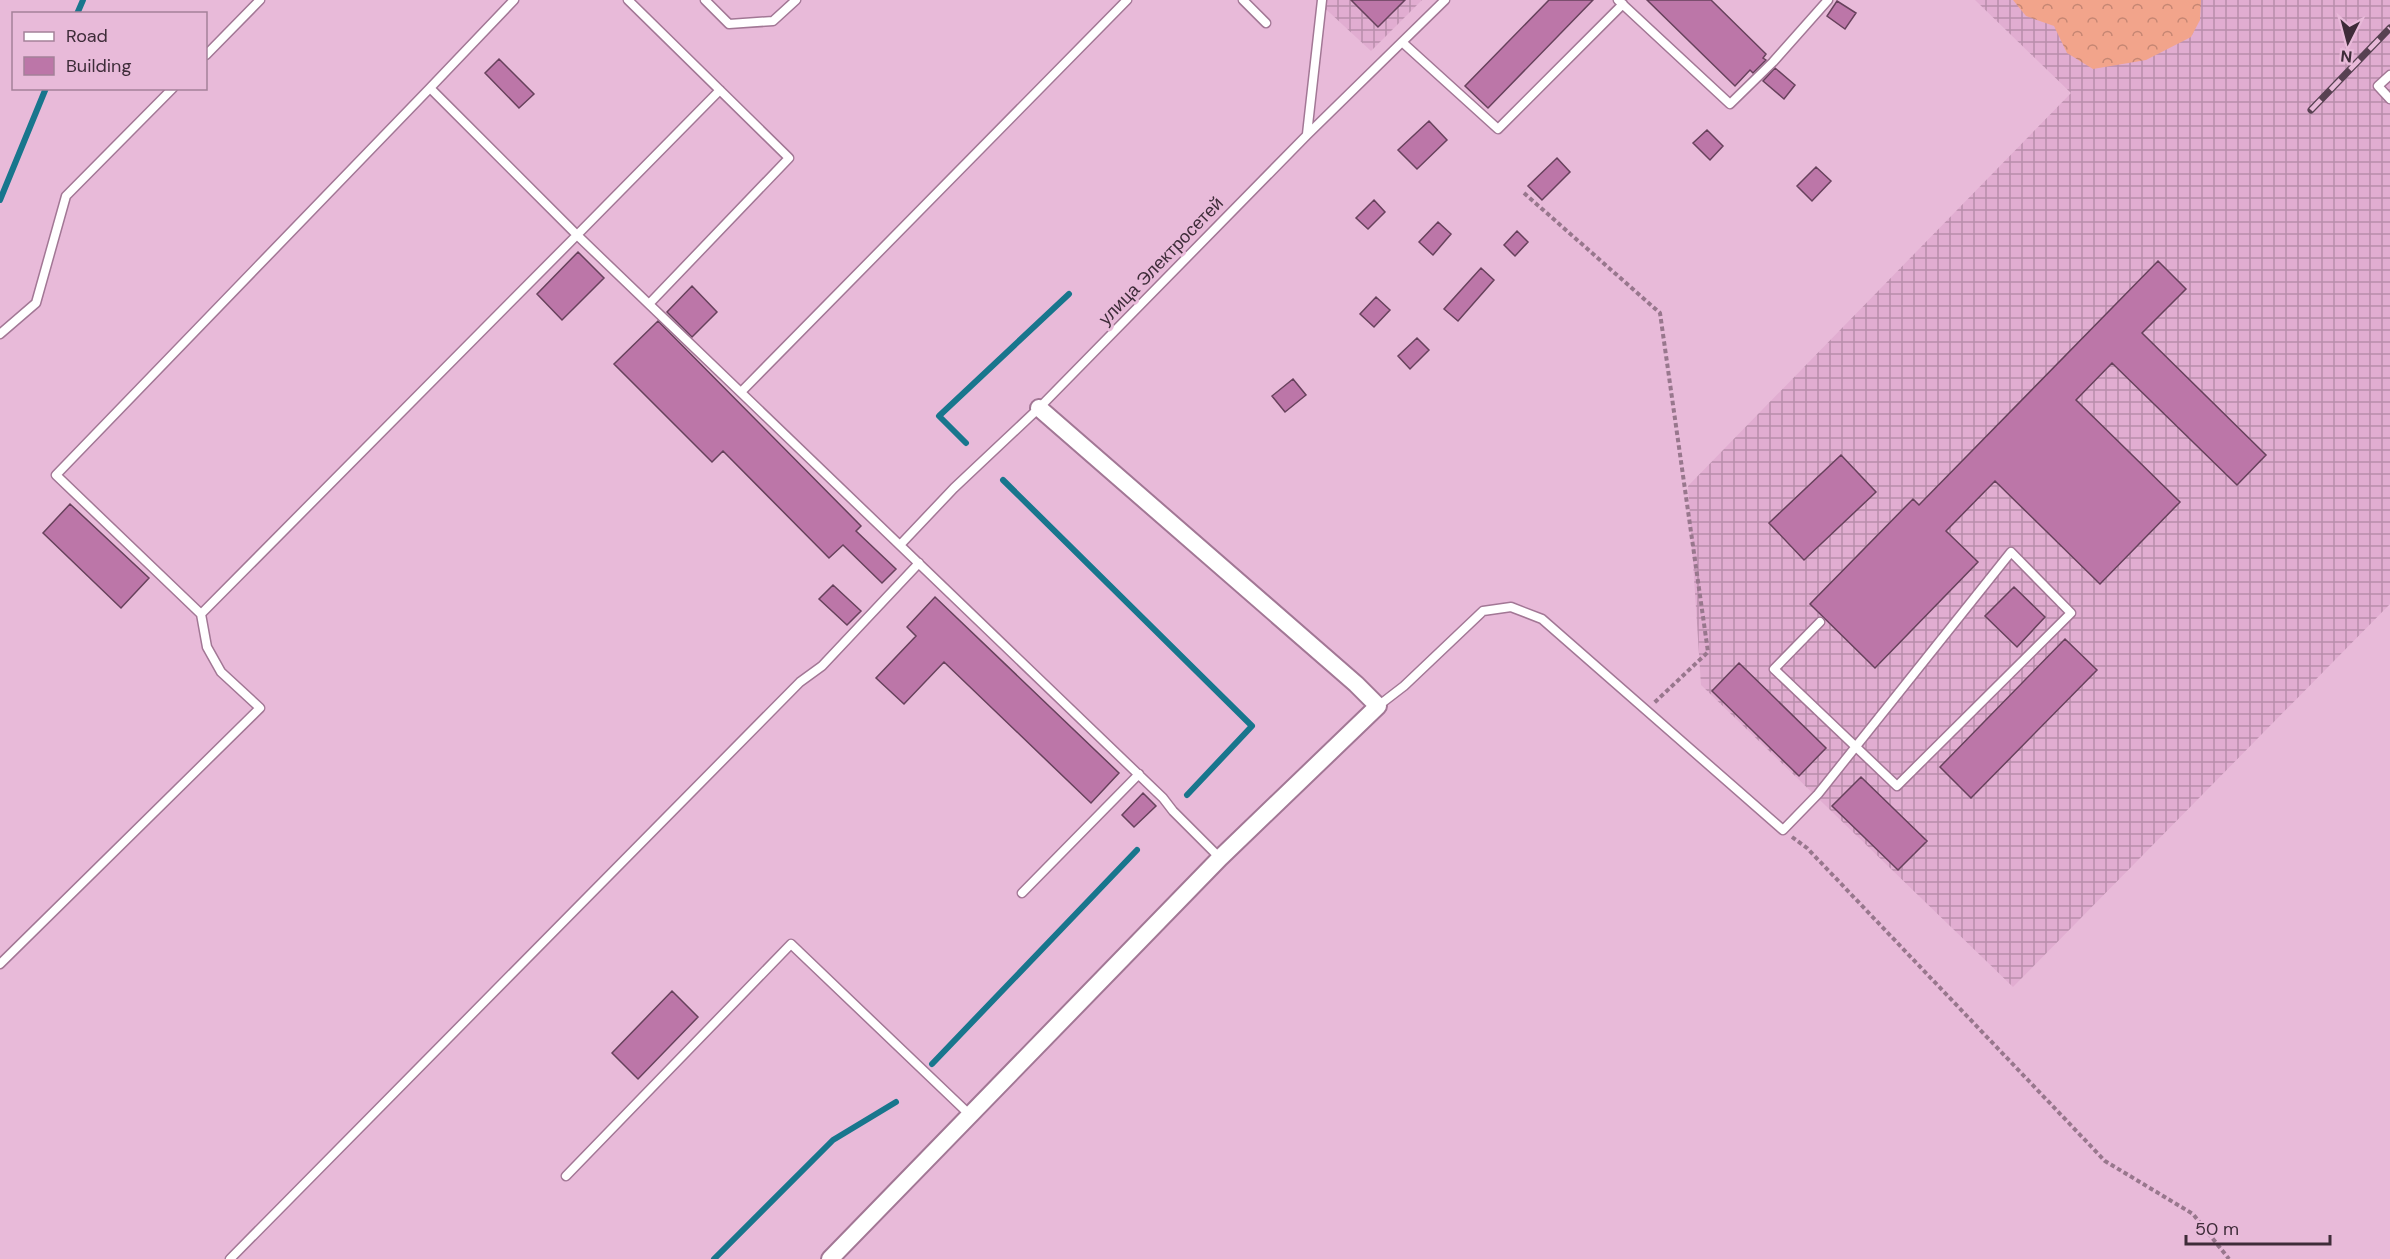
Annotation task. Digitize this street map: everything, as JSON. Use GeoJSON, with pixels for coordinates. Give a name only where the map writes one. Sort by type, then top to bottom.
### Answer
{"type":"FeatureCollection","features":[{"type":"Feature","properties":{"kind":"street"},"geometry":{"type":"LineString","coordinates":[[830,1259],[1220,858],[1378,706],[1348,676],[1039,408]]}},
{"type":"Feature","properties":{"kind":"lane"},"geometry":{"type":"LineString","coordinates":[[207,54],[260,0]]}},
{"type":"Feature","properties":{"kind":"lane"},"geometry":{"type":"LineString","coordinates":[[0,964],[260,708],[221,672],[207,647],[201,614],[56,475],[514,0]]}},
{"type":"Feature","properties":{"kind":"lane"},"geometry":{"type":"LineString","coordinates":[[627,0],[789,158],[649,304]]}},
{"type":"Feature","properties":{"kind":"lane"},"geometry":{"type":"LineString","coordinates":[[705,0],[729,24],[773,21],[796,0]]}},
{"type":"Feature","properties":{"kind":"lane"},"geometry":{"type":"LineString","coordinates":[[741,392],[1127,0]]}},
{"type":"Feature","properties":{"kind":"lane"},"geometry":{"type":"LineString","coordinates":[[1243,0],[1266,23]]}},
{"type":"Feature","properties":{"kind":"lane"},"geometry":{"type":"LineString","coordinates":[[1307,135],[1322,0]]}},
{"type":"Feature","properties":{"kind":"lane","name":"улица Электросетей"},"geometry":{"type":"LineString","coordinates":[[900,545],[954,488],[1039,408],[1307,135],[1445,0]]}},
{"type":"Feature","properties":{"kind":"lane"},"geometry":{"type":"LineString","coordinates":[[1402,42],[1498,129],[1621,2],[1730,105],[1773,62],[1828,0]]}},
{"type":"Feature","properties":{"kind":"lane"},"geometry":{"type":"LineString","coordinates":[[2390,75],[2378,86],[2390,99]]}},
{"type":"Feature","properties":{"kind":"lane"},"geometry":{"type":"LineString","coordinates":[[430,88],[577,235],[1139,774],[1220,858]]}},
{"type":"Feature","properties":{"kind":"lane"},"geometry":{"type":"LineString","coordinates":[[0,334],[36,303],[66,196],[171,90]]}},
{"type":"Feature","properties":{"kind":"lane"},"geometry":{"type":"LineString","coordinates":[[201,614],[720,90]]}},
{"type":"Feature","properties":{"kind":"lane"},"geometry":{"type":"LineString","coordinates":[[1378,706],[1404,686],[1483,611],[1511,607],[1542,619],[1783,830],[1818,794],[1856,747],[2011,552],[2071,613],[1897,786],[1856,747],[1774,669],[1820,622]]}},
{"type":"Feature","properties":{"kind":"lane"},"geometry":{"type":"LineString","coordinates":[[230,1259],[791,691],[822,666],[919,563]]}},
{"type":"Feature","properties":{"kind":"lane"},"geometry":{"type":"LineString","coordinates":[[1022,893],[1139,774]]}},
{"type":"Feature","properties":{"kind":"lane"},"geometry":{"type":"LineString","coordinates":[[566,1176],[791,944],[970,1115]]}},
{"type":"Feature","properties":{"kind":"path"},"geometry":{"type":"LineString","coordinates":[[1524,193],[1660,313],[1708,652],[1647,710]]}},
{"type":"Feature","properties":{"kind":"path"},"geometry":{"type":"LineString","coordinates":[[1783,830],[1807,848],[2105,1161],[2193,1214],[2229,1259]]}},
{"type":"Feature","properties":{"kind":"shaded area"},"geometry":{"type":"Polygon","coordinates":[[[1316,0],[1422,0],[1371,51],[1316,0]]]}},
{"type":"Feature","properties":{"kind":"shaded area"},"geometry":{"type":"Polygon","coordinates":[[[1975,0],[2390,0],[2390,604],[2013,987],[1701,685],[1688,486],[2071,93],[1975,0]]]}},
{"type":"Feature","properties":{"kind":"green space"},"geometry":{"type":"Polygon","coordinates":[[[2013,0],[2201,0],[2200,20],[2191,37],[2146,60],[2093,69],[2067,53],[2054,26],[2026,16],[2013,0]]]}},
{"type":"Feature","properties":{"kind":"building"},"geometry":{"type":"Polygon","coordinates":[[[1351,0],[1405,0],[1378,27],[1351,0]]]}},
{"type":"Feature","properties":{"kind":"building"},"geometry":{"type":"Polygon","coordinates":[[[1549,0],[1593,0],[1488,108],[1465,86],[1549,0]]]}},
{"type":"Feature","properties":{"kind":"building"},"geometry":{"type":"Polygon","coordinates":[[[1647,0],[1711,0],[1766,54],[1763,58],[1766,60],[1753,73],[1750,70],[1735,86],[1647,0]]]}},
{"type":"Feature","properties":{"kind":"building"},"geometry":{"type":"Polygon","coordinates":[[[1837,1],[1856,13],[1845,29],[1827,16],[1837,1]]]}},
{"type":"Feature","properties":{"kind":"building"},"geometry":{"type":"Polygon","coordinates":[[[499,59],[534,94],[519,108],[485,73],[499,59]]]}},
{"type":"Feature","properties":{"kind":"building"},"geometry":{"type":"Polygon","coordinates":[[[1775,68],[1795,85],[1784,99],[1763,81],[1775,68]]]}},
{"type":"Feature","properties":{"kind":"building"},"geometry":{"type":"Polygon","coordinates":[[[1429,121],[1447,140],[1417,169],[1398,150],[1429,121]]]}},
{"type":"Feature","properties":{"kind":"building"},"geometry":{"type":"Polygon","coordinates":[[[1707,130],[1723,146],[1710,160],[1693,143],[1707,130]]]}},
{"type":"Feature","properties":{"kind":"building"},"geometry":{"type":"Polygon","coordinates":[[[1557,158],[1570,172],[1542,200],[1528,186],[1557,158]]]}},
{"type":"Feature","properties":{"kind":"building"},"geometry":{"type":"Polygon","coordinates":[[[1816,167],[1831,181],[1812,201],[1797,186],[1816,167]]]}},
{"type":"Feature","properties":{"kind":"building"},"geometry":{"type":"Polygon","coordinates":[[[1374,200],[1385,212],[1368,229],[1356,218],[1374,200]]]}},
{"type":"Feature","properties":{"kind":"building"},"geometry":{"type":"Polygon","coordinates":[[[1438,222],[1451,234],[1433,255],[1419,242],[1438,222]]]}},
{"type":"Feature","properties":{"kind":"building"},"geometry":{"type":"Polygon","coordinates":[[[1517,231],[1528,242],[1515,256],[1504,245],[1517,231]]]}},
{"type":"Feature","properties":{"kind":"building"},"geometry":{"type":"Polygon","coordinates":[[[578,252],[604,278],[562,320],[537,294],[578,252]]]}},
{"type":"Feature","properties":{"kind":"building"},"geometry":{"type":"Polygon","coordinates":[[[2158,261],[2186,289],[2142,333],[2266,455],[2237,485],[2112,363],[2076,400],[2180,502],[2100,584],[1995,481],[1946,531],[1978,562],[1875,668],[1810,604],[1913,499],[1919,505],[2158,261]]]}},
{"type":"Feature","properties":{"kind":"building"},"geometry":{"type":"Polygon","coordinates":[[[1481,268],[1494,280],[1458,321],[1444,309],[1481,268]]]}},
{"type":"Feature","properties":{"kind":"building"},"geometry":{"type":"Polygon","coordinates":[[[692,286],[717,312],[692,337],[667,312],[692,286]]]}},
{"type":"Feature","properties":{"kind":"building"},"geometry":{"type":"Polygon","coordinates":[[[1376,297],[1390,310],[1374,327],[1360,314],[1376,297]]]}},
{"type":"Feature","properties":{"kind":"building"},"geometry":{"type":"Polygon","coordinates":[[[658,321],[861,526],[856,531],[896,569],[882,583],[843,545],[829,558],[723,451],[712,462],[614,364],[658,321]]]}},
{"type":"Feature","properties":{"kind":"building"},"geometry":{"type":"Polygon","coordinates":[[[1417,338],[1429,350],[1410,369],[1398,356],[1417,338]]]}},
{"type":"Feature","properties":{"kind":"building"},"geometry":{"type":"Polygon","coordinates":[[[1293,379],[1306,395],[1285,412],[1272,396],[1293,379]]]}},
{"type":"Feature","properties":{"kind":"building"},"geometry":{"type":"Polygon","coordinates":[[[1841,455],[1876,492],[1804,560],[1769,523],[1841,455]]]}},
{"type":"Feature","properties":{"kind":"building"},"geometry":{"type":"Polygon","coordinates":[[[70,504],[149,578],[121,608],[43,533],[70,504]]]}},
{"type":"Feature","properties":{"kind":"building"},"geometry":{"type":"Polygon","coordinates":[[[833,585],[861,611],[847,625],[819,599],[833,585]]]}},
{"type":"Feature","properties":{"kind":"building"},"geometry":{"type":"Polygon","coordinates":[[[2014,587],[2045,617],[2017,647],[1985,616],[2014,587]]]}},
{"type":"Feature","properties":{"kind":"building"},"geometry":{"type":"Polygon","coordinates":[[[935,597],[1119,773],[1091,803],[944,662],[904,704],[876,678],[916,636],[907,627],[935,597]]]}},
{"type":"Feature","properties":{"kind":"building"},"geometry":{"type":"Polygon","coordinates":[[[2065,639],[2097,670],[1971,798],[1940,767],[2065,639]]]}},
{"type":"Feature","properties":{"kind":"building"},"geometry":{"type":"Polygon","coordinates":[[[1739,663],[1826,748],[1799,776],[1712,691],[1739,663]]]}},
{"type":"Feature","properties":{"kind":"building"},"geometry":{"type":"Polygon","coordinates":[[[1861,777],[1927,841],[1898,870],[1832,806],[1861,777]]]}},
{"type":"Feature","properties":{"kind":"building"},"geometry":{"type":"Polygon","coordinates":[[[1143,793],[1156,806],[1134,827],[1122,815],[1143,793]]]}},
{"type":"Feature","properties":{"kind":"building"},"geometry":{"type":"Polygon","coordinates":[[[672,991],[698,1017],[638,1079],[612,1053],[672,991]]]}},
{"type":"Feature","properties":{"kind":"waterway"},"geometry":{"type":"LineString","coordinates":[[78,12],[83,0]]}},
{"type":"Feature","properties":{"kind":"waterway"},"geometry":{"type":"LineString","coordinates":[[0,200],[45,90]]}},
{"type":"Feature","properties":{"kind":"waterway"},"geometry":{"type":"LineString","coordinates":[[966,443],[939,416],[1069,294]]}},
{"type":"Feature","properties":{"kind":"waterway"},"geometry":{"type":"LineString","coordinates":[[1003,480],[1252,726],[1187,795]]}},
{"type":"Feature","properties":{"kind":"waterway"},"geometry":{"type":"LineString","coordinates":[[932,1064],[1137,850]]}},
{"type":"Feature","properties":{"kind":"waterway"},"geometry":{"type":"LineString","coordinates":[[714,1259],[833,1140],[896,1102]]}},
{"type":"Feature","properties":{"kind":"railway"},"geometry":{"type":"LineString","coordinates":[[2311,110],[2390,28]]}}]}
